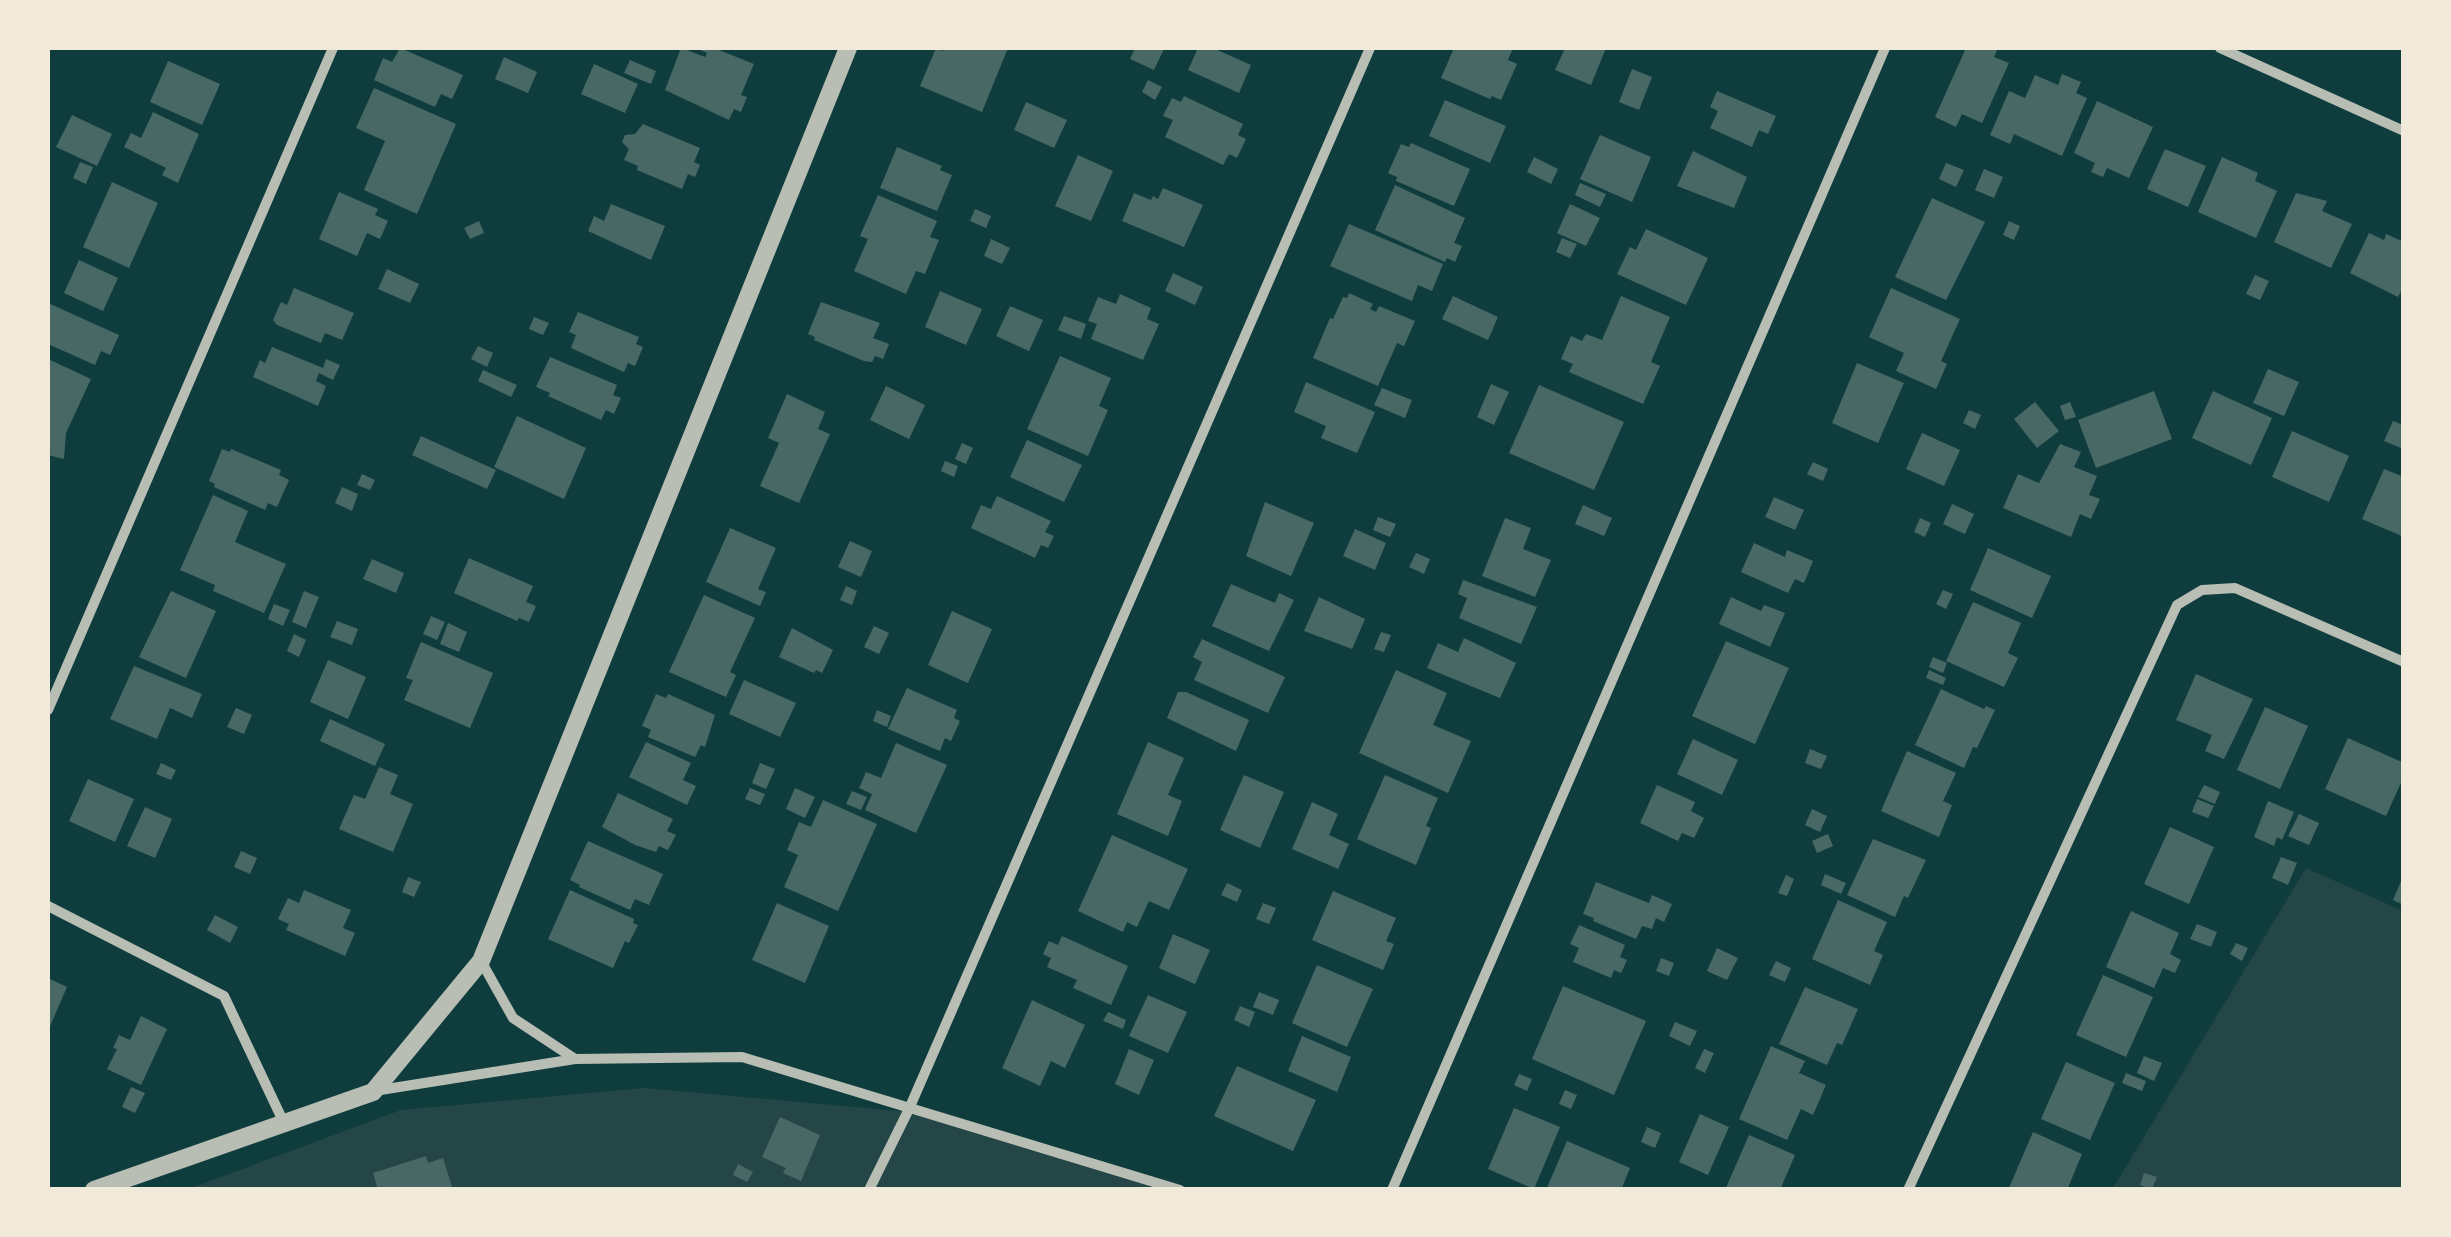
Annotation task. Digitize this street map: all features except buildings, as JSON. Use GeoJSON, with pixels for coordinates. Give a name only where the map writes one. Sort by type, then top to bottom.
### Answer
{"type":"FeatureCollection","features":[{"type":"Feature","properties":{"kind":"street"},"geometry":{"type":"LineString","coordinates":[[48,710],[333,48]]}},
{"type":"Feature","properties":{"kind":"street"},"geometry":{"type":"LineString","coordinates":[[373,1092],[482,961],[848,48]]}},
{"type":"Feature","properties":{"kind":"street"},"geometry":{"type":"LineString","coordinates":[[869,1190],[910,1108],[1370,48]]}},
{"type":"Feature","properties":{"kind":"street"},"geometry":{"type":"LineString","coordinates":[[1392,1190],[1884,48]]}},
{"type":"Feature","properties":{"kind":"street"},"geometry":{"type":"LineString","coordinates":[[2220,48],[2404,131]]}},
{"type":"Feature","properties":{"kind":"street"},"geometry":{"type":"LineString","coordinates":[[1908,1190],[2177,605],[2202,590],[2235,588],[2404,662]]}},
{"type":"Feature","properties":{"kind":"street"},"geometry":{"type":"LineString","coordinates":[[48,906],[224,996],[284,1122]]}},
{"type":"Feature","properties":{"kind":"street"},"geometry":{"type":"LineString","coordinates":[[482,961],[513,1018],[575,1059]]}},
{"type":"Feature","properties":{"kind":"street"},"geometry":{"type":"LineString","coordinates":[[94,1190],[373,1092],[575,1059],[742,1057],[1180,1190]]}},
{"type":"Feature","properties":{"kind":"shaded area"},"geometry":{"type":"Polygon","coordinates":[[[2306,868],[2403,911],[2403,1189],[2112,1190],[2306,868]]]}},
{"type":"Feature","properties":{"kind":"shaded area"},"geometry":{"type":"Polygon","coordinates":[[[644,1088],[910,1112],[1163,1190],[186,1190],[401,1110],[644,1088]]]}}]}
